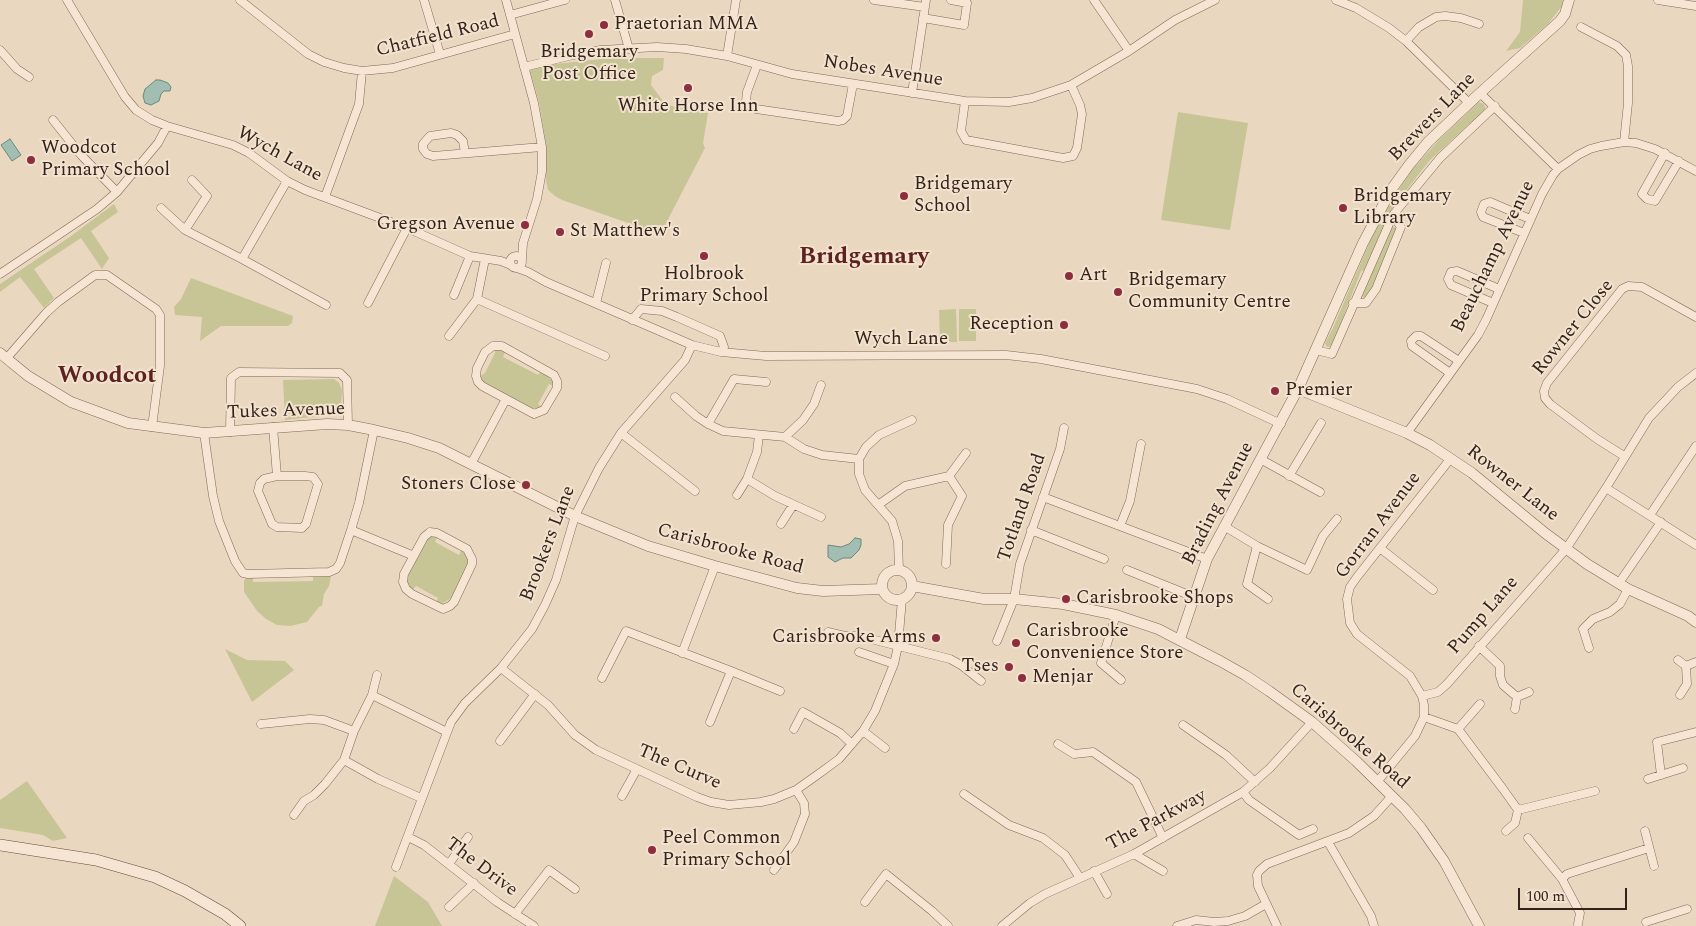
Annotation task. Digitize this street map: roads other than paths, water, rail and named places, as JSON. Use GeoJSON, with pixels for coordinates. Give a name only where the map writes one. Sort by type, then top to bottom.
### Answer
{"type":"FeatureCollection","features":[{"type":"Feature","properties":{"kind":"main road"},"geometry":{"type":"LineString","coordinates":[[0,845],[96,860],[155,877],[185,891],[225,914],[240,926]]}},
{"type":"Feature","properties":{"kind":"street","name":"Wych Lane"},"geometry":{"type":"LineString","coordinates":[[67,0],[125,97],[136,110],[167,126],[233,145],[249,153],[287,181],[325,198],[406,228],[470,256],[513,262],[546,282],[692,345],[721,352],[766,356],[1006,355],[1041,358],[1196,389],[1227,399],[1281,424]]}},
{"type":"Feature","properties":{"kind":"street","name":"Chatfield Road"},"geometry":{"type":"LineString","coordinates":[[240,0],[308,54],[324,62],[362,71],[393,68],[515,34]]}},
{"type":"Feature","properties":{"kind":"street"},"geometry":{"type":"LineString","coordinates":[[424,0],[440,54]]}},
{"type":"Feature","properties":{"kind":"street"},"geometry":{"type":"LineString","coordinates":[[506,0],[539,123],[542,147],[542,171],[537,199],[523,243],[513,262],[522,265],[523,243]]}},
{"type":"Feature","properties":{"kind":"street"},"geometry":{"type":"LineString","coordinates":[[510,15],[565,0]]}},
{"type":"Feature","properties":{"kind":"street"},"geometry":{"type":"LineString","coordinates":[[615,0],[629,49]]}},
{"type":"Feature","properties":{"kind":"street"},"geometry":{"type":"LineString","coordinates":[[727,56],[736,0]]}},
{"type":"Feature","properties":{"kind":"street"},"geometry":{"type":"LineString","coordinates":[[874,0],[926,3],[912,93]]}},
{"type":"Feature","properties":{"kind":"street"},"geometry":{"type":"LineString","coordinates":[[924,18],[964,25],[967,3],[951,0]]}},
{"type":"Feature","properties":{"kind":"street"},"geometry":{"type":"LineString","coordinates":[[1094,0],[1129,51]]}},
{"type":"Feature","properties":{"kind":"street","name":"Nobes Avenue"},"geometry":{"type":"LineString","coordinates":[[524,67],[591,52],[657,47],[686,49],[727,56],[792,74],[966,101],[1009,102],[1030,99],[1072,86],[1176,20],[1215,0]]}},
{"type":"Feature","properties":{"kind":"street"},"geometry":{"type":"LineString","coordinates":[[1336,0],[1372,17],[1406,41],[1469,103]]}},
{"type":"Feature","properties":{"kind":"street"},"geometry":{"type":"LineString","coordinates":[[1658,0],[1696,6]]}},
{"type":"Feature","properties":{"kind":"street","name":"Brewers Lane"},"geometry":{"type":"LineString","coordinates":[[1298,389],[1362,243],[1391,190],[1428,142],[1480,92],[1554,27],[1565,14],[1569,3]]}},
{"type":"Feature","properties":{"kind":"street"},"geometry":{"type":"LineString","coordinates":[[1406,41],[1419,27],[1436,17],[1461,18],[1479,24]]}},
{"type":"Feature","properties":{"kind":"street"},"geometry":{"type":"LineString","coordinates":[[1581,27],[1617,46],[1626,55],[1628,66],[1628,103],[1624,142]]}},
{"type":"Feature","properties":{"kind":"street"},"geometry":{"type":"LineString","coordinates":[[0,50],[17,69],[29,76]]}},
{"type":"Feature","properties":{"kind":"street"},"geometry":{"type":"LineString","coordinates":[[757,65],[747,92],[746,101],[756,109],[838,121],[843,120],[848,116],[853,84]]}},
{"type":"Feature","properties":{"kind":"street"},"geometry":{"type":"LineString","coordinates":[[325,198],[359,104],[362,71]]}},
{"type":"Feature","properties":{"kind":"street"},"geometry":{"type":"LineString","coordinates":[[966,101],[962,130],[966,140],[1063,158],[1073,156],[1077,148],[1082,114],[1072,86]]}},
{"type":"Feature","properties":{"kind":"street"},"geometry":{"type":"LineString","coordinates":[[1480,92],[1558,169]]}},
{"type":"Feature","properties":{"kind":"street"},"geometry":{"type":"LineString","coordinates":[[1316,350],[1332,354],[1393,215],[1440,158],[1495,106]]}},
{"type":"Feature","properties":{"kind":"street"},"geometry":{"type":"LineString","coordinates":[[54,120],[80,155],[118,192]]}},
{"type":"Feature","properties":{"kind":"street"},"geometry":{"type":"LineString","coordinates":[[0,274],[97,209],[118,192],[158,143],[167,126]]}},
{"type":"Feature","properties":{"kind":"street"},"geometry":{"type":"LineString","coordinates":[[465,153],[462,141],[457,135],[451,133],[430,136],[423,144],[423,150],[433,156],[542,147]]}},
{"type":"Feature","properties":{"kind":"street","name":"Beauchamp Avenue"},"geometry":{"type":"LineString","coordinates":[[1406,433],[1478,335],[1530,219],[1548,182],[1558,169],[1578,154],[1590,149],[1624,142],[1646,145],[1696,170]]}},
{"type":"Feature","properties":{"kind":"street"},"geometry":{"type":"LineString","coordinates":[[1665,153],[1642,194],[1648,199],[1655,202],[1679,162]]}},
{"type":"Feature","properties":{"kind":"street"},"geometry":{"type":"LineString","coordinates":[[185,230],[207,196],[192,180]]}},
{"type":"Feature","properties":{"kind":"street"},"geometry":{"type":"LineString","coordinates":[[242,259],[287,181]]}},
{"type":"Feature","properties":{"kind":"street"},"geometry":{"type":"LineString","coordinates":[[1524,234],[1483,217],[1481,212],[1484,204],[1490,202],[1530,219]]}},
{"type":"Feature","properties":{"kind":"street"},"geometry":{"type":"LineString","coordinates":[[161,208],[185,230],[326,304]]}},
{"type":"Feature","properties":{"kind":"street"},"geometry":{"type":"LineString","coordinates":[[1353,303],[1366,303],[1376,289],[1400,227],[1393,215]]}},
{"type":"Feature","properties":{"kind":"street"},"geometry":{"type":"LineString","coordinates":[[368,302],[406,228]]}},
{"type":"Feature","properties":{"kind":"street"},"geometry":{"type":"LineString","coordinates":[[454,295],[470,256]]}},
{"type":"Feature","properties":{"kind":"street"},"geometry":{"type":"LineString","coordinates":[[449,336],[477,299],[485,259]]}},
{"type":"Feature","properties":{"kind":"street"},"geometry":{"type":"LineString","coordinates":[[522,260],[528,272]]}},
{"type":"Feature","properties":{"kind":"street"},"geometry":{"type":"LineString","coordinates":[[596,303],[606,263]]}},
{"type":"Feature","properties":{"kind":"street"},"geometry":{"type":"LineString","coordinates":[[1493,303],[1451,285],[1448,279],[1451,272],[1457,271],[1499,289]]}},
{"type":"Feature","properties":{"kind":"street"},"geometry":{"type":"LineString","coordinates":[[3,356],[58,302],[95,275],[107,275],[156,309],[160,315],[160,366],[152,427]]}},
{"type":"Feature","properties":{"kind":"street","name":"Rowner Close"},"geometry":{"type":"LineString","coordinates":[[1624,456],[1597,439],[1550,404],[1545,398],[1544,391],[1547,383],[1622,289],[1628,286],[1642,287],[1696,317]]}},
{"type":"Feature","properties":{"kind":"street"},"geometry":{"type":"LineString","coordinates":[[477,299],[605,356]]}},
{"type":"Feature","properties":{"kind":"street"},"geometry":{"type":"LineString","coordinates":[[632,320],[640,309],[662,311],[720,336],[724,347],[721,352]]}},
{"type":"Feature","properties":{"kind":"street"},"geometry":{"type":"LineString","coordinates":[[1450,374],[1412,346],[1412,341],[1416,336],[1421,336],[1459,362]]}},
{"type":"Feature","properties":{"kind":"street","name":"Brookers Lane"},"geometry":{"type":"LineString","coordinates":[[396,867],[421,798],[447,732],[457,712],[501,668],[532,629],[556,580],[575,516],[599,468],[621,433],[685,360],[692,345]]}},
{"type":"Feature","properties":{"kind":"street"},"geometry":{"type":"LineString","coordinates":[[493,346],[502,346],[541,367],[554,375],[557,381],[557,388],[541,412],[534,414],[506,399],[482,386],[476,376],[476,368],[485,352],[493,346]]}},
{"type":"Feature","properties":{"kind":"street","name":"Tukes Avenue"},"geometry":{"type":"LineString","coordinates":[[3,356],[28,376],[71,402],[128,423],[204,433],[273,427],[348,425],[374,430],[439,448],[575,516]]}},
{"type":"Feature","properties":{"kind":"street"},"geometry":{"type":"LineString","coordinates":[[230,432],[232,378],[239,372],[340,373],[347,380],[348,425]]}},
{"type":"Feature","properties":{"kind":"street"},"geometry":{"type":"LineString","coordinates":[[1566,549],[1649,418],[1659,406],[1696,372]]}},
{"type":"Feature","properties":{"kind":"street"},"geometry":{"type":"LineString","coordinates":[[708,424],[734,379],[766,382]]}},
{"type":"Feature","properties":{"kind":"street"},"geometry":{"type":"LineString","coordinates":[[785,437],[803,420],[814,404],[821,385]]}},
{"type":"Feature","properties":{"kind":"street","name":"Brading Avenue"},"geometry":{"type":"LineString","coordinates":[[1180,640],[1207,559],[1262,460],[1298,389]]}},
{"type":"Feature","properties":{"kind":"street","name":"Rowner Lane"},"geometry":{"type":"LineString","coordinates":[[1298,389],[1406,433],[1451,458],[1472,472],[1566,549],[1624,586],[1688,616],[1696,622]]}},
{"type":"Feature","properties":{"kind":"street"},"geometry":{"type":"LineString","coordinates":[[675,397],[696,416],[723,431],[785,437],[804,448],[822,455],[859,459]]}},
{"type":"Feature","properties":{"kind":"street"},"geometry":{"type":"LineString","coordinates":[[471,464],[506,399]]}},
{"type":"Feature","properties":{"kind":"street"},"geometry":{"type":"LineString","coordinates":[[899,570],[898,541],[892,521],[865,490],[859,474],[859,459],[866,448],[879,436],[912,420]]}},
{"type":"Feature","properties":{"kind":"street"},"geometry":{"type":"LineString","coordinates":[[1288,476],[1321,423]]}},
{"type":"Feature","properties":{"kind":"street"},"geometry":{"type":"LineString","coordinates":[[273,427],[277,476]]}},
{"type":"Feature","properties":{"kind":"street","name":"Totland Road"},"geometry":{"type":"LineString","coordinates":[[997,642],[1014,600],[1020,564],[1060,449],[1064,428]]}},
{"type":"Feature","properties":{"kind":"street"},"geometry":{"type":"LineString","coordinates":[[204,433],[213,496],[219,521],[235,561],[243,572],[248,574],[329,572],[336,569],[352,530],[374,430]]}},
{"type":"Feature","properties":{"kind":"street"},"geometry":{"type":"LineString","coordinates":[[621,433],[695,491]]}},
{"type":"Feature","properties":{"kind":"street"},"geometry":{"type":"LineString","coordinates":[[737,495],[748,479],[759,435]]}},
{"type":"Feature","properties":{"kind":"street"},"geometry":{"type":"LineString","coordinates":[[1120,526],[1130,501],[1142,444]]}},
{"type":"Feature","properties":{"kind":"street"},"geometry":{"type":"LineString","coordinates":[[1650,514],[1696,446]]}},
{"type":"Feature","properties":{"kind":"street"},"geometry":{"type":"LineString","coordinates":[[878,505],[904,486],[949,476],[966,453]]}},
{"type":"Feature","properties":{"kind":"street","name":"Gorran Avenue"},"geometry":{"type":"LineString","coordinates":[[1424,716],[1422,696],[1410,676],[1357,634],[1350,622],[1347,600],[1350,587],[1451,458]]}},
{"type":"Feature","properties":{"kind":"street"},"geometry":{"type":"LineString","coordinates":[[1262,460],[1320,492]]}},
{"type":"Feature","properties":{"kind":"street"},"geometry":{"type":"LineString","coordinates":[[277,476],[313,477],[318,484],[306,524],[302,528],[277,528],[272,524],[258,491],[260,483],[264,479],[277,476]]}},
{"type":"Feature","properties":{"kind":"street"},"geometry":{"type":"LineString","coordinates":[[946,564],[948,525],[962,496],[949,476]]}},
{"type":"Feature","properties":{"kind":"street"},"geometry":{"type":"LineString","coordinates":[[748,479],[793,505],[821,516]]}},
{"type":"Feature","properties":{"kind":"street"},"geometry":{"type":"LineString","coordinates":[[1606,488],[1650,514],[1696,545]]}},
{"type":"Feature","properties":{"kind":"street"},"geometry":{"type":"LineString","coordinates":[[1043,497],[1207,559]]}},
{"type":"Feature","properties":{"kind":"street"},"geometry":{"type":"LineString","coordinates":[[781,524],[793,505]]}},
{"type":"Feature","properties":{"kind":"street","name":"Carisbrooke Road"},"geometry":{"type":"LineString","coordinates":[[575,516],[624,537],[715,566],[797,588],[823,591],[882,589]]}},
{"type":"Feature","properties":{"kind":"street"},"geometry":{"type":"LineString","coordinates":[[1224,526],[1257,546],[1306,570],[1323,536],[1337,519]]}},
{"type":"Feature","properties":{"kind":"street"},"geometry":{"type":"LineString","coordinates":[[1589,648],[1583,629],[1593,619],[1610,612],[1620,604],[1624,586],[1661,522]]}},
{"type":"Feature","properties":{"kind":"street"},"geometry":{"type":"LineString","coordinates":[[352,530],[414,556]]}},
{"type":"Feature","properties":{"kind":"street"},"geometry":{"type":"LineString","coordinates":[[1031,530],[1104,559]]}},
{"type":"Feature","properties":{"kind":"street"},"geometry":{"type":"LineString","coordinates":[[430,532],[469,551],[472,564],[465,582],[450,606],[439,608],[406,589],[403,582],[404,574],[414,556],[424,537],[430,532]]}},
{"type":"Feature","properties":{"kind":"street"},"geometry":{"type":"LineString","coordinates":[[1257,546],[1247,584],[1268,599]]}},
{"type":"Feature","properties":{"kind":"street"},"geometry":{"type":"LineString","coordinates":[[1380,548],[1433,590]]}},
{"type":"Feature","properties":{"kind":"street","name":"Pump Lane"},"geometry":{"type":"LineString","coordinates":[[1422,696],[1438,692],[1566,549]]}},
{"type":"Feature","properties":{"kind":"street"},"geometry":{"type":"LineString","coordinates":[[682,653],[715,566]]}},
{"type":"Feature","properties":{"kind":"street"},"geometry":{"type":"LineString","coordinates":[[899,570],[910,577],[912,586],[910,592],[902,599],[895,600],[888,598],[882,589],[884,577],[888,573],[899,570]]}},
{"type":"Feature","properties":{"kind":"street"},"geometry":{"type":"LineString","coordinates":[[1126,570],[1194,597]]}},
{"type":"Feature","properties":{"kind":"street","name":"Carisbrooke Road"},"geometry":{"type":"LineString","coordinates":[[912,586],[984,599],[1063,604],[1116,615],[1180,640],[1245,675],[1312,722],[1392,796],[1421,828],[1444,861],[1479,926]]}},
{"type":"Feature","properties":{"kind":"street","name":"The Curve"},"geometry":{"type":"LineString","coordinates":[[501,668],[548,705],[585,743],[711,802],[730,804],[761,802],[796,790],[838,758],[863,731],[875,711],[894,664],[898,646],[902,599]]}},
{"type":"Feature","properties":{"kind":"street"},"geometry":{"type":"LineString","coordinates":[[1116,615],[1101,663],[1121,680]]}},
{"type":"Feature","properties":{"kind":"street"},"geometry":{"type":"LineString","coordinates":[[602,678],[626,631],[780,691]]}},
{"type":"Feature","properties":{"kind":"street"},"geometry":{"type":"LineString","coordinates":[[828,632],[845,636],[859,636],[950,659],[961,665],[981,682]]}},
{"type":"Feature","properties":{"kind":"street"},"geometry":{"type":"LineString","coordinates":[[1479,646],[1502,666],[1500,687],[1517,697]]}},
{"type":"Feature","properties":{"kind":"street"},"geometry":{"type":"LineString","coordinates":[[859,652],[894,664]]}},
{"type":"Feature","properties":{"kind":"street"},"geometry":{"type":"LineString","coordinates":[[1678,660],[1686,666],[1688,684],[1680,695]]}},
{"type":"Feature","properties":{"kind":"street"},"geometry":{"type":"LineString","coordinates":[[1686,666],[1696,662]]}},
{"type":"Feature","properties":{"kind":"street"},"geometry":{"type":"LineString","coordinates":[[710,722],[731,671]]}},
{"type":"Feature","properties":{"kind":"street"},"geometry":{"type":"LineString","coordinates":[[294,815],[304,801],[314,795],[344,760],[354,731],[372,695],[377,675]]}},
{"type":"Feature","properties":{"kind":"street"},"geometry":{"type":"LineString","coordinates":[[1517,697],[1529,692]]}},
{"type":"Feature","properties":{"kind":"street"},"geometry":{"type":"LineString","coordinates":[[500,741],[535,694]]}},
{"type":"Feature","properties":{"kind":"street"},"geometry":{"type":"LineString","coordinates":[[372,695],[447,732]]}},
{"type":"Feature","properties":{"kind":"street"},"geometry":{"type":"LineString","coordinates":[[1515,709],[1517,697]]}},
{"type":"Feature","properties":{"kind":"street"},"geometry":{"type":"LineString","coordinates":[[1458,729],[1480,704]]}},
{"type":"Feature","properties":{"kind":"street"},"geometry":{"type":"LineString","coordinates":[[794,729],[803,712],[840,733],[852,744]]}},
{"type":"Feature","properties":{"kind":"street"},"geometry":{"type":"LineString","coordinates":[[1377,782],[1415,736],[1424,716],[1458,729],[1518,810],[1515,823],[1506,831]]}},
{"type":"Feature","properties":{"kind":"street"},"geometry":{"type":"LineString","coordinates":[[261,724],[310,719],[335,723],[354,731]]}},
{"type":"Feature","properties":{"kind":"street","name":"The Parkway"},"geometry":{"type":"LineString","coordinates":[[1002,926],[1030,903],[1064,884],[1134,854],[1243,792],[1270,768],[1312,722]]}},
{"type":"Feature","properties":{"kind":"street"},"geometry":{"type":"LineString","coordinates":[[1183,725],[1226,755],[1255,782]]}},
{"type":"Feature","properties":{"kind":"street"},"geometry":{"type":"LineString","coordinates":[[863,731],[885,748]]}},
{"type":"Feature","properties":{"kind":"street"},"geometry":{"type":"LineString","coordinates":[[1661,775],[1657,742],[1696,732]]}},
{"type":"Feature","properties":{"kind":"street"},"geometry":{"type":"LineString","coordinates":[[1058,744],[1074,754],[1093,752],[1136,782],[1163,838]]}},
{"type":"Feature","properties":{"kind":"street"},"geometry":{"type":"LineString","coordinates":[[344,760],[421,798]]}},
{"type":"Feature","properties":{"kind":"street"},"geometry":{"type":"LineString","coordinates":[[1648,779],[1683,768]]}},
{"type":"Feature","properties":{"kind":"street"},"geometry":{"type":"LineString","coordinates":[[622,796],[637,769]]}},
{"type":"Feature","properties":{"kind":"street"},"geometry":{"type":"LineString","coordinates":[[774,870],[794,842],[806,814],[804,803],[796,790]]}},
{"type":"Feature","properties":{"kind":"street"},"geometry":{"type":"LineString","coordinates":[[1518,810],[1595,791]]}},
{"type":"Feature","properties":{"kind":"street"},"geometry":{"type":"LineString","coordinates":[[1243,792],[1249,800],[1299,835],[1313,829]]}},
{"type":"Feature","properties":{"kind":"street"},"geometry":{"type":"LineString","coordinates":[[964,794],[1009,825],[1043,838],[1065,855],[1080,878]]}},
{"type":"Feature","properties":{"kind":"street"},"geometry":{"type":"LineString","coordinates":[[1277,926],[1258,886],[1259,871],[1267,864],[1348,833],[1374,816],[1392,796]]}},
{"type":"Feature","properties":{"kind":"street"},"geometry":{"type":"LineString","coordinates":[[1645,831],[1654,866]]}},
{"type":"Feature","properties":{"kind":"street","name":"The Drive"},"geometry":{"type":"LineString","coordinates":[[408,837],[424,845],[515,914],[534,926]]}},
{"type":"Feature","properties":{"kind":"street"},"geometry":{"type":"LineString","coordinates":[[449,864],[468,837]]}},
{"type":"Feature","properties":{"kind":"street"},"geometry":{"type":"LineString","coordinates":[[1528,838],[1562,878],[1580,913],[1577,925]]}},
{"type":"Feature","properties":{"kind":"street"},"geometry":{"type":"LineString","coordinates":[[1328,842],[1371,916],[1374,926]]}},
{"type":"Feature","properties":{"kind":"street"},"geometry":{"type":"LineString","coordinates":[[1562,878],[1567,874],[1649,848]]}},
{"type":"Feature","properties":{"kind":"street"},"geometry":{"type":"LineString","coordinates":[[1134,854],[1163,871]]}},
{"type":"Feature","properties":{"kind":"street"},"geometry":{"type":"LineString","coordinates":[[515,914],[549,870],[575,889]]}},
{"type":"Feature","properties":{"kind":"street"},"geometry":{"type":"LineString","coordinates":[[1094,871],[1106,894]]}},
{"type":"Feature","properties":{"kind":"street"},"geometry":{"type":"LineString","coordinates":[[865,902],[886,874],[948,926]]}},
{"type":"Feature","properties":{"kind":"street"},"geometry":{"type":"LineString","coordinates":[[449,907],[474,883]]}},
{"type":"Feature","properties":{"kind":"street"},"geometry":{"type":"LineString","coordinates":[[1177,926],[1196,920],[1228,921],[1245,916],[1266,904]]}},
{"type":"Feature","properties":{"kind":"street"},"geometry":{"type":"LineString","coordinates":[[1646,922],[1687,909]]}},
{"type":"Feature","properties":{"kind":"street"},"geometry":{"type":"LineString","coordinates":[[1661,917],[1664,926]]}},
{"type":"Feature","properties":{"kind":"place","name":"Praetorian MMA"},"geometry":{"type":"Point","coordinates":[604,25]}},
{"type":"Feature","properties":{"kind":"place","name":"Bridgemary Post Office"},"geometry":{"type":"Point","coordinates":[589,34]}},
{"type":"Feature","properties":{"kind":"place","name":"White Horse Inn"},"geometry":{"type":"Point","coordinates":[688,88]}},
{"type":"Feature","properties":{"kind":"place","name":"Woodcot Primary School"},"geometry":{"type":"Point","coordinates":[31,160]}},
{"type":"Feature","properties":{"kind":"place","name":"Bridgemary School"},"geometry":{"type":"Point","coordinates":[904,196]}},
{"type":"Feature","properties":{"kind":"place","name":"Bridgemary Library"},"geometry":{"type":"Point","coordinates":[1343,208]}},
{"type":"Feature","properties":{"kind":"place","name":"Gregson Avenue"},"geometry":{"type":"Point","coordinates":[525,225]}},
{"type":"Feature","properties":{"kind":"place","name":"St Matthew's"},"geometry":{"type":"Point","coordinates":[560,232]}},
{"type":"Feature","properties":{"kind":"place","name":"Holbrook Primary School"},"geometry":{"type":"Point","coordinates":[704,256]}},
{"type":"Feature","properties":{"kind":"place","name":"Art"},"geometry":{"type":"Point","coordinates":[1069,276]}},
{"type":"Feature","properties":{"kind":"place","name":"Bridgemary Community Centre"},"geometry":{"type":"Point","coordinates":[1118,292]}},
{"type":"Feature","properties":{"kind":"place","name":"Reception"},"geometry":{"type":"Point","coordinates":[1064,325]}},
{"type":"Feature","properties":{"kind":"place","name":"Premier"},"geometry":{"type":"Point","coordinates":[1275,391]}},
{"type":"Feature","properties":{"kind":"place","name":"Stoners Close"},"geometry":{"type":"Point","coordinates":[526,485]}},
{"type":"Feature","properties":{"kind":"place","name":"Carisbrooke Shops"},"geometry":{"type":"Point","coordinates":[1066,599]}},
{"type":"Feature","properties":{"kind":"place","name":"Carisbrooke Arms"},"geometry":{"type":"Point","coordinates":[936,638]}},
{"type":"Feature","properties":{"kind":"place","name":"Carisbrooke Convenience Store"},"geometry":{"type":"Point","coordinates":[1016,643]}},
{"type":"Feature","properties":{"kind":"place","name":"Tses"},"geometry":{"type":"Point","coordinates":[1009,667]}},
{"type":"Feature","properties":{"kind":"place","name":"Menjar"},"geometry":{"type":"Point","coordinates":[1022,678]}},
{"type":"Feature","properties":{"kind":"place","name":"Peel Common Primary School"},"geometry":{"type":"Point","coordinates":[652,850]}},
{"type":"Feature","properties":{"kind":"district","name":"Bridgemary"},"geometry":{"type":"Point","coordinates":[864,258]}},
{"type":"Feature","properties":{"kind":"district","name":"Woodcot"},"geometry":{"type":"Point","coordinates":[107,377]}}]}
